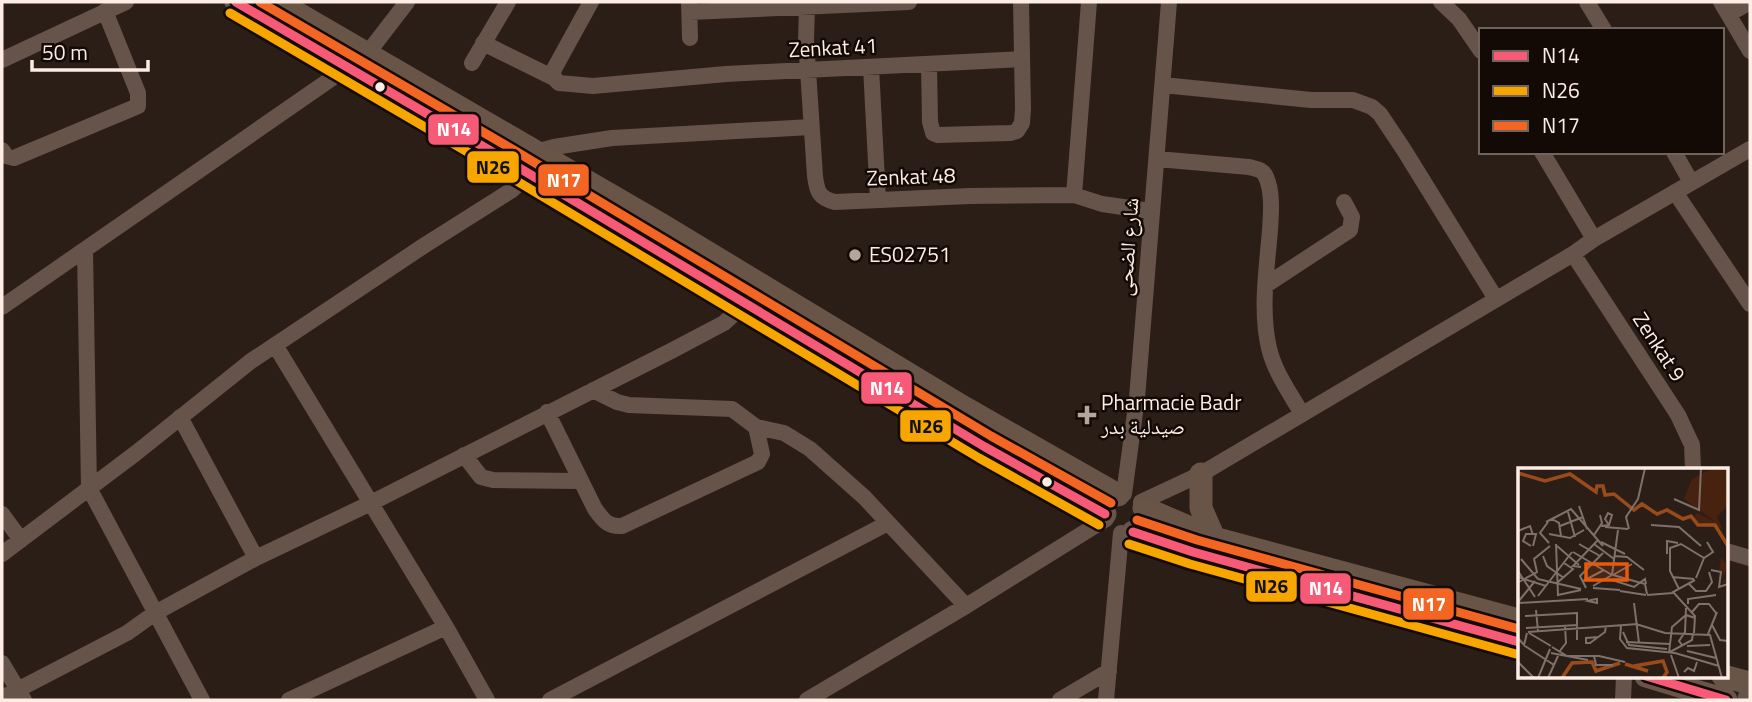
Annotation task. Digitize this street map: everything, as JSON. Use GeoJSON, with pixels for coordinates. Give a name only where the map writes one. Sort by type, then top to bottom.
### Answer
{"type":"FeatureCollection","features":[{"type":"Feature","properties":{"kind":"main road"},"geometry":{"type":"LineString","coordinates":[[236,2],[348,66],[662,225],[965,408],[1124,512],[1193,552],[1518,642]]}},
{"type":"Feature","properties":{"kind":"main road"},"geometry":{"type":"LineString","coordinates":[[278,2],[368,54],[536,161],[746,303],[985,447],[1124,512],[1518,620]]}},
{"type":"Feature","properties":{"kind":"main road"},"geometry":{"type":"LineString","coordinates":[[1201,474],[1201,508],[1214,538]]}},
{"type":"Feature","properties":{"kind":"main road"},"geometry":{"type":"LineString","coordinates":[[1728,677],[1750,683]]}},
{"type":"Feature","properties":{"kind":"main road"},"geometry":{"type":"LineString","coordinates":[[1653,678],[1726,700]]}},
{"type":"Feature","properties":{"kind":"street"},"geometry":{"type":"LineString","coordinates":[[2,60],[126,2]]}},
{"type":"Feature","properties":{"kind":"street"},"geometry":{"type":"LineString","coordinates":[[2,307],[368,54],[407,2]]}},
{"type":"Feature","properties":{"kind":"street"},"geometry":{"type":"LineString","coordinates":[[472,63],[508,2]]}},
{"type":"Feature","properties":{"kind":"street"},"geometry":{"type":"LineString","coordinates":[[554,78],[553,71],[591,2]]}},
{"type":"Feature","properties":{"kind":"street"},"geometry":{"type":"LineString","coordinates":[[690,38],[689,7],[807,7],[909,2]]}},
{"type":"Feature","properties":{"kind":"street"},"geometry":{"type":"LineString","coordinates":[[929,64],[930,122],[933,133],[938,135],[1017,131],[1022,123],[1021,2]]}},
{"type":"Feature","properties":{"kind":"street"},"geometry":{"type":"LineString","coordinates":[[1074,195],[1089,2]]}},
{"type":"Feature","properties":{"kind":"street","name":"شارع الضحى"},"geometry":{"type":"LineString","coordinates":[[1106,700],[1138,398],[1169,2]]}},
{"type":"Feature","properties":{"kind":"street"},"geometry":{"type":"LineString","coordinates":[[1441,2],[1460,19],[1479,48]]}},
{"type":"Feature","properties":{"kind":"street"},"geometry":{"type":"LineString","coordinates":[[1587,2],[1603,28]]}},
{"type":"Feature","properties":{"kind":"street"},"geometry":{"type":"LineString","coordinates":[[1750,2],[1725,8],[1750,51]]}},
{"type":"Feature","properties":{"kind":"street"},"geometry":{"type":"LineString","coordinates":[[2,554],[251,361],[425,244],[512,190],[536,161],[554,146],[612,138],[811,127],[807,7]]}},
{"type":"Feature","properties":{"kind":"street"},"geometry":{"type":"LineString","coordinates":[[2,150],[6,156],[14,158],[138,106],[138,93],[105,11]]}},
{"type":"Feature","properties":{"kind":"street","name":"Zenkat 41"},"geometry":{"type":"LineString","coordinates":[[483,43],[559,83],[593,86],[647,80],[1022,59]]}},
{"type":"Feature","properties":{"kind":"street"},"geometry":{"type":"LineString","coordinates":[[871,67],[877,200]]}},
{"type":"Feature","properties":{"kind":"street"},"geometry":{"type":"LineString","coordinates":[[1163,85],[1311,100],[1353,100],[1372,107],[1380,114],[1404,150],[1496,299]]}},
{"type":"Feature","properties":{"kind":"street","name":"Zenkat 48"},"geometry":{"type":"LineString","coordinates":[[811,127],[815,176],[820,196],[835,201],[1074,195],[1102,204],[1151,211]]}},
{"type":"Feature","properties":{"kind":"street"},"geometry":{"type":"LineString","coordinates":[[807,700],[1124,512],[1201,474],[1750,149]]}},
{"type":"Feature","properties":{"kind":"street"},"geometry":{"type":"LineString","coordinates":[[1543,154],[1594,239]]}},
{"type":"Feature","properties":{"kind":"street"},"geometry":{"type":"LineString","coordinates":[[1675,154],[1691,182]]}},
{"type":"Feature","properties":{"kind":"street"},"geometry":{"type":"LineString","coordinates":[[1157,159],[1249,167],[1260,169],[1265,174],[1271,207],[1265,307],[1268,345],[1274,365],[1303,414]]}},
{"type":"Feature","properties":{"kind":"street"},"geometry":{"type":"LineString","coordinates":[[1675,192],[1750,304]]}},
{"type":"Feature","properties":{"kind":"street"},"geometry":{"type":"LineString","coordinates":[[1266,285],[1346,234],[1353,221],[1344,202]]}},
{"type":"Feature","properties":{"kind":"street"},"geometry":{"type":"LineString","coordinates":[[85,250],[89,488],[202,700]]}},
{"type":"Feature","properties":{"kind":"street","name":"Zenkat 9"},"geometry":{"type":"LineString","coordinates":[[1573,254],[1678,415],[1692,444],[1693,468]]}},
{"type":"Feature","properties":{"kind":"street"},"geometry":{"type":"LineString","coordinates":[[2,698],[21,695],[155,614],[256,558],[371,503],[709,331],[735,314],[746,303]]}},
{"type":"Feature","properties":{"kind":"street"},"geometry":{"type":"LineString","coordinates":[[275,345],[446,627],[487,700]]}},
{"type":"Feature","properties":{"kind":"street"},"geometry":{"type":"LineString","coordinates":[[593,390],[629,405],[732,409],[756,427],[784,433],[810,449],[888,523],[966,606]]}},
{"type":"Feature","properties":{"kind":"street"},"geometry":{"type":"LineString","coordinates":[[547,412],[603,521],[614,526],[622,526],[758,462],[762,454],[756,427]]}},
{"type":"Feature","properties":{"kind":"street"},"geometry":{"type":"LineString","coordinates":[[180,417],[256,558]]}},
{"type":"Feature","properties":{"kind":"street"},"geometry":{"type":"LineString","coordinates":[[464,455],[481,477],[493,480],[581,481]]}},
{"type":"Feature","properties":{"kind":"street"},"geometry":{"type":"LineString","coordinates":[[2,514],[20,540]]}},
{"type":"Feature","properties":{"kind":"street"},"geometry":{"type":"LineString","coordinates":[[550,700],[888,523]]}},
{"type":"Feature","properties":{"kind":"street"},"geometry":{"type":"LineString","coordinates":[[1728,552],[1750,558]]}},
{"type":"Feature","properties":{"kind":"street"},"geometry":{"type":"LineString","coordinates":[[289,700],[446,627]]}},
{"type":"Feature","properties":{"kind":"street"},"geometry":{"type":"LineString","coordinates":[[2,663],[21,695]]}},
{"type":"Feature","properties":{"kind":"street"},"geometry":{"type":"LineString","coordinates":[[1060,700],[1109,671]]}},
{"type":"Feature","properties":{"kind":"street"},"geometry":{"type":"LineString","coordinates":[[1623,700],[1624,678]]}},
{"type":"Feature","properties":{"kind":"street"},"geometry":{"type":"LineString","coordinates":[[1745,700],[1750,683]]}},
{"type":"Feature","properties":{"kind":"transit line","name":"N14"},"geometry":{"type":"LineString","coordinates":[[236,2],[985,447],[1105,514]]}},
{"type":"Feature","properties":{"kind":"transit line","name":"N17"},"geometry":{"type":"LineString","coordinates":[[260,2],[512,149],[991,436],[1111,503]]}},
{"type":"Feature","properties":{"kind":"transit line","name":"N26"},"geometry":{"type":"LineString","coordinates":[[230,13],[979,458],[1099,525]]}},
{"type":"Feature","properties":{"kind":"transit line","name":"N17"},"geometry":{"type":"LineString","coordinates":[[1137,520],[1197,540],[1518,629]]}},
{"type":"Feature","properties":{"kind":"transit line","name":"N14"},"geometry":{"type":"LineString","coordinates":[[1133,532],[1193,552],[1518,642]]}},
{"type":"Feature","properties":{"kind":"transit line","name":"N26"},"geometry":{"type":"LineString","coordinates":[[1129,544],[1190,564],[1516,654]]}},
{"type":"Feature","properties":{"kind":"transit line","name":"N14"},"geometry":{"type":"LineString","coordinates":[[1653,678],[1726,700]]}},
{"type":"Feature","properties":{"kind":"place","name":"ES02751"},"geometry":{"type":"Point","coordinates":[855,255]}},
{"type":"Feature","properties":{"kind":"place","name":"Pharmacie Badr صيدلية بدر"},"geometry":{"type":"Point","coordinates":[1087,415]}}]}
